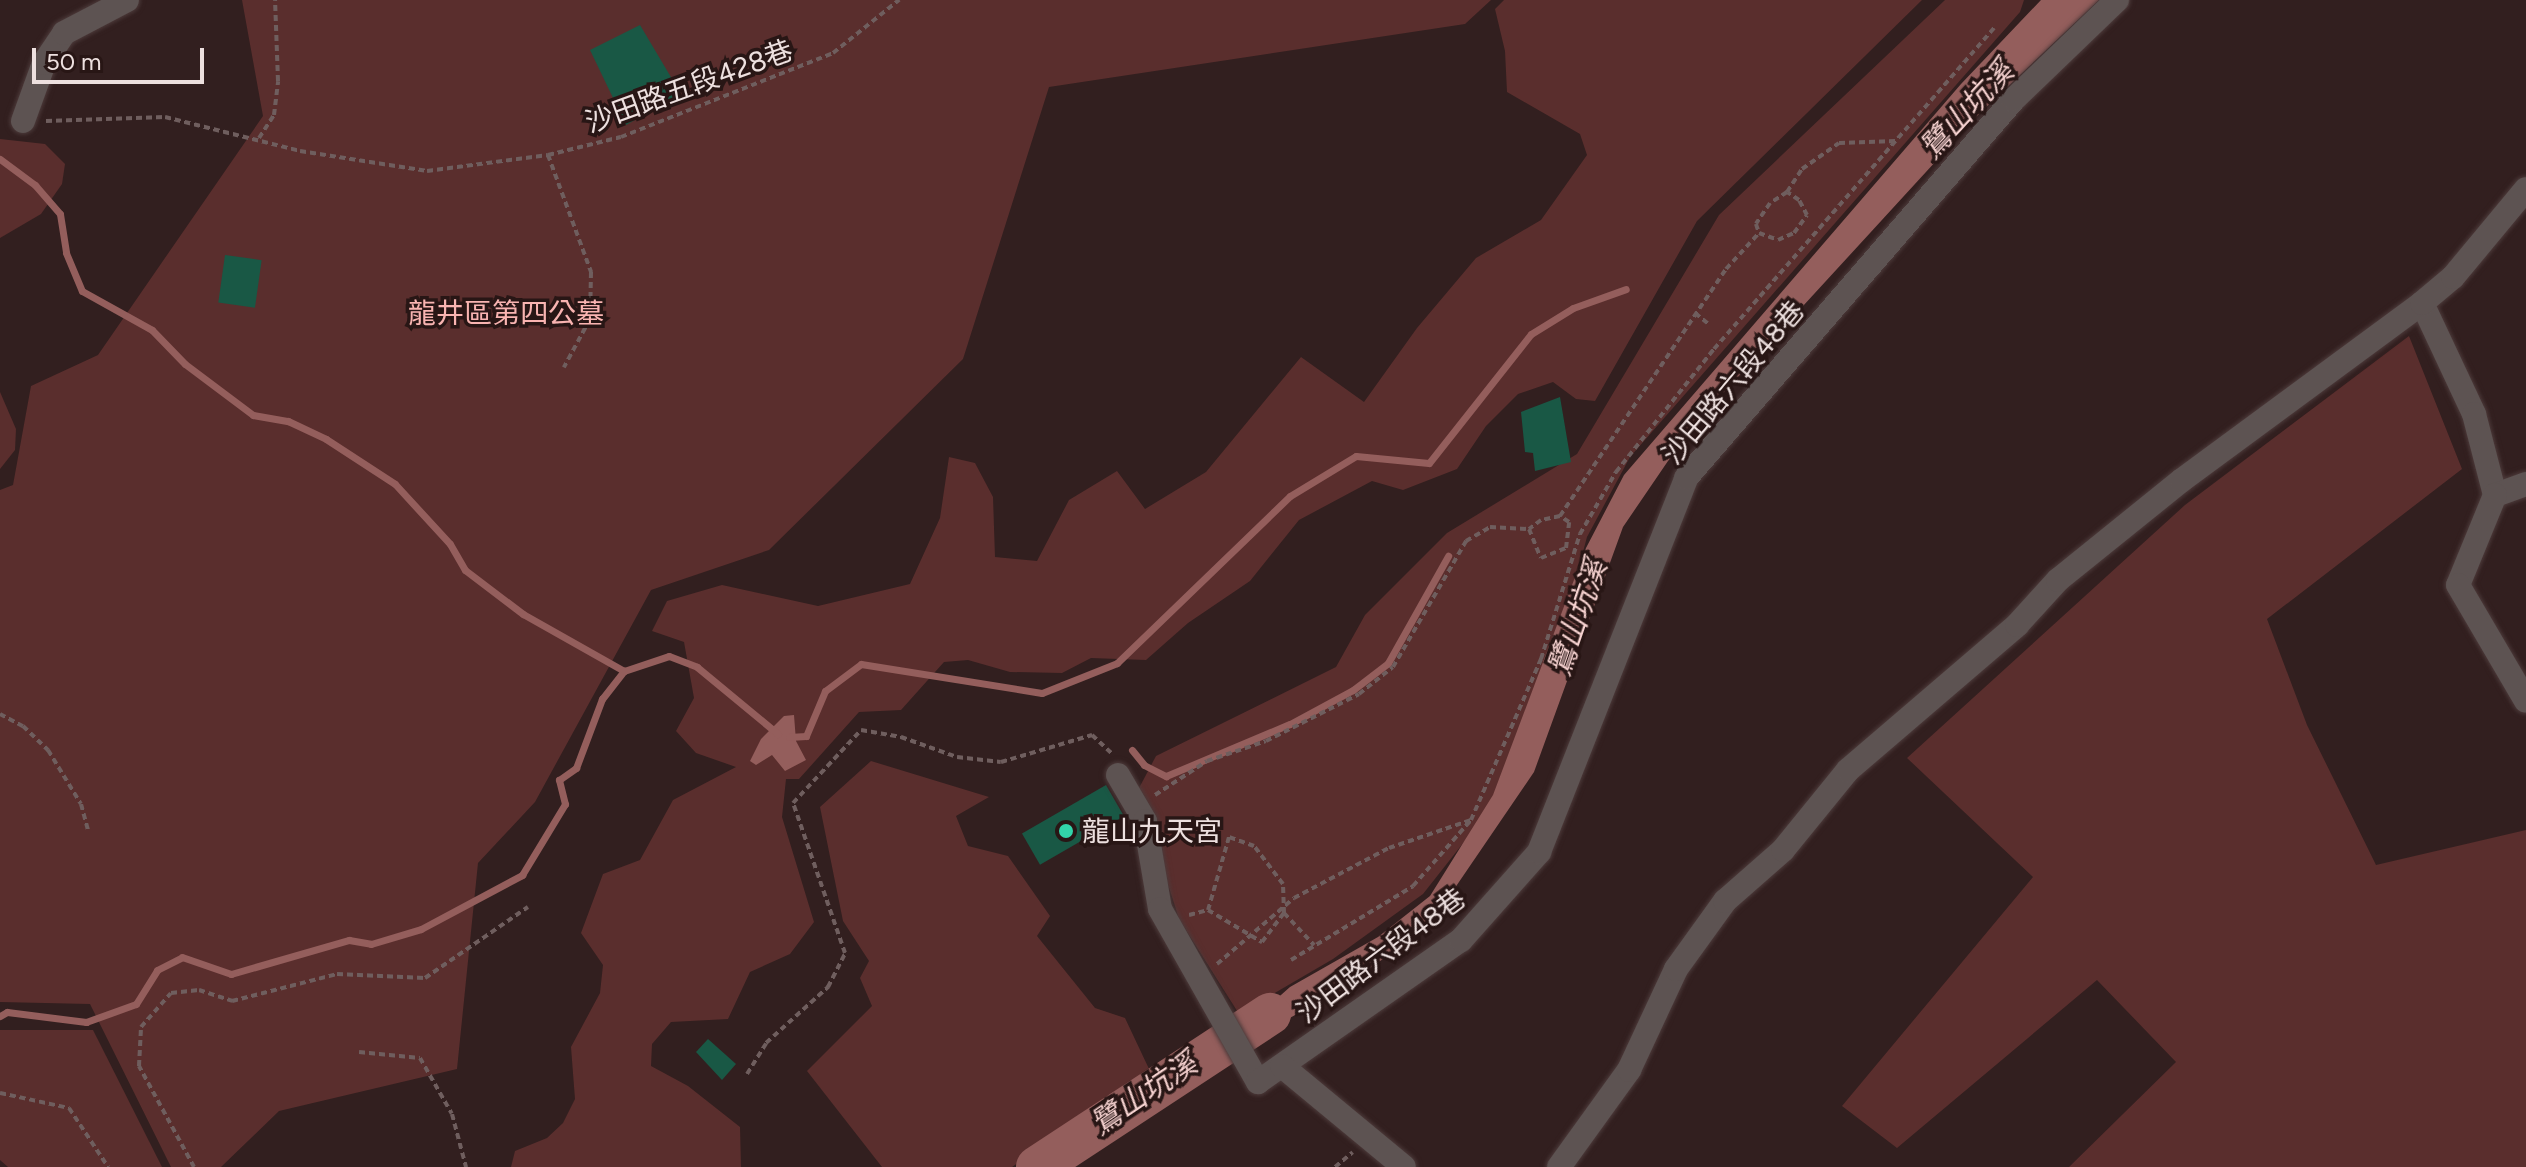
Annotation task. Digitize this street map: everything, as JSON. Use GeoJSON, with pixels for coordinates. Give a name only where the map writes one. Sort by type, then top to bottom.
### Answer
{"type":"FeatureCollection","features":[{"type":"Feature","properties":{"kind":"street"},"geometry":{"type":"LineString","coordinates":[[23,121],[44,63],[64,33],[127,0]]}},
{"type":"Feature","properties":{"kind":"street","name":"沙田路六段48巷"},"geometry":{"type":"LineString","coordinates":[[1118,775],[1139,810],[1168,922],[1258,1082],[1461,940],[1539,852],[1686,478],[2014,99],[2117,0]]}},
{"type":"Feature","properties":{"kind":"street"},"geometry":{"type":"LineString","coordinates":[[1559,1167],[1629,1070],[1676,969],[1725,901],[1783,850],[1848,770],[2017,625],[2058,580],[2182,480],[2453,277],[2526,189]]}},
{"type":"Feature","properties":{"kind":"street"},"geometry":{"type":"LineString","coordinates":[[2422,303],[2474,414],[2495,495],[2458,585],[2526,701]]}},
{"type":"Feature","properties":{"kind":"street"},"geometry":{"type":"LineString","coordinates":[[2495,495],[2526,484]]}},
{"type":"Feature","properties":{"kind":"street"},"geometry":{"type":"LineString","coordinates":[[1282,1066],[1404,1167]]}},
{"type":"Feature","properties":{"kind":"path"},"geometry":{"type":"LineString","coordinates":[[259,138],[274,115],[278,81],[275,0]]}},
{"type":"Feature","properties":{"kind":"path","name":"沙田路五段428巷"},"geometry":{"type":"LineString","coordinates":[[23,121],[165,117],[259,138],[300,151],[427,171],[548,155],[621,137],[833,53],[899,0]]}},
{"type":"Feature","properties":{"kind":"path"},"geometry":{"type":"LineString","coordinates":[[1291,960],[1413,886],[1471,820],[1541,659],[1579,540],[1616,472],[1648,430],[1994,28]]}},
{"type":"Feature","properties":{"kind":"path"},"geometry":{"type":"LineString","coordinates":[[1759,233],[1756,224],[1770,203],[1787,192],[1802,169],[1839,143],[1897,141]]}},
{"type":"Feature","properties":{"kind":"path"},"geometry":{"type":"LineString","coordinates":[[548,155],[591,272],[590,319],[564,367]]}},
{"type":"Feature","properties":{"kind":"path"},"geometry":{"type":"LineString","coordinates":[[1759,233],[1778,240],[1794,233],[1807,215],[1787,192]]}},
{"type":"Feature","properties":{"kind":"path"},"geometry":{"type":"LineString","coordinates":[[1139,810],[1170,780],[1266,741],[1359,694],[1393,667],[1466,541],[1490,527],[1529,529],[1541,520],[1560,516],[1591,477],[1695,313],[1759,233]]}},
{"type":"Feature","properties":{"kind":"path"},"geometry":{"type":"LineString","coordinates":[[1695,313],[1710,325]]}},
{"type":"Feature","properties":{"kind":"path"},"geometry":{"type":"LineString","coordinates":[[1529,529],[1541,558],[1556,556],[1568,536],[1569,522],[1560,516]]}},
{"type":"Feature","properties":{"kind":"path"},"geometry":{"type":"LineString","coordinates":[[1568,536],[1579,540]]}},
{"type":"Feature","properties":{"kind":"path"},"geometry":{"type":"LineString","coordinates":[[0,714],[23,726],[48,750],[81,804],[88,831]]}},
{"type":"Feature","properties":{"kind":"path"},"geometry":{"type":"LineString","coordinates":[[747,1074],[766,1043],[828,987],[845,953],[793,803],[861,730],[901,737],[957,757],[1001,762],[1092,735],[1109,746],[1118,775]]}},
{"type":"Feature","properties":{"kind":"path"},"geometry":{"type":"LineString","coordinates":[[1200,979],[1294,898],[1389,848],[1471,820]]}},
{"type":"Feature","properties":{"kind":"path"},"geometry":{"type":"LineString","coordinates":[[1168,922],[1208,910],[1262,942],[1284,913],[1283,884],[1254,846],[1229,837],[1208,910]]}},
{"type":"Feature","properties":{"kind":"path"},"geometry":{"type":"LineString","coordinates":[[194,1167],[139,1066],[141,1027],[171,993],[199,990],[232,1001],[337,974],[425,978],[528,907]]}},
{"type":"Feature","properties":{"kind":"path"},"geometry":{"type":"LineString","coordinates":[[1284,913],[1314,945]]}},
{"type":"Feature","properties":{"kind":"path"},"geometry":{"type":"LineString","coordinates":[[359,1052],[420,1058],[452,1114],[466,1167]]}},
{"type":"Feature","properties":{"kind":"path"},"geometry":{"type":"LineString","coordinates":[[0,1093],[69,1108],[108,1167]]}},
{"type":"Feature","properties":{"kind":"green space","name":"龍井區第四公墓"},"geometry":{"type":"Polygon","coordinates":[[[242,0],[1491,0],[1465,24],[1049,87],[963,359],[769,550],[651,590],[535,802],[478,863],[457,1069],[279,1111],[221,1167],[171,1167],[90,1004],[0,1002],[0,490],[13,485],[31,386],[98,355],[263,116],[242,0]]]}},
{"type":"Feature","properties":{"kind":"green space"},"geometry":{"type":"Polygon","coordinates":[[[1504,0],[1922,0],[1697,221],[1595,401],[1576,399],[1553,382],[1518,394],[1486,426],[1457,469],[1403,490],[1372,481],[1299,520],[1250,581],[1188,623],[1146,660],[1091,658],[1062,673],[1010,672],[968,660],[944,662],[901,710],[859,712],[799,779],[786,779],[782,817],[814,922],[790,954],[750,972],[728,1019],[671,1022],[652,1044],[651,1066],[688,1086],[740,1127],[741,1167],[511,1167],[515,1151],[547,1138],[563,1123],[575,1099],[571,1047],[600,993],[603,965],[581,933],[603,874],[640,860],[673,800],[736,767],[696,753],[676,731],[694,698],[684,642],[652,631],[667,601],[722,585],[818,606],[910,584],[940,518],[949,457],[975,463],[993,497],[995,557],[1037,561],[1069,500],[1117,471],[1145,509],[1206,472],[1301,357],[1364,402],[1417,328],[1476,258],[1541,220],[1587,155],[1580,134],[1507,92],[1505,51],[1495,9],[1504,0]]]}},
{"type":"Feature","properties":{"kind":"green space"},"geometry":{"type":"Polygon","coordinates":[[[1945,0],[2024,0],[2020,12],[1630,457],[1587,537],[1553,663],[1509,785],[1423,894],[1333,959],[1239,1014],[1179,919],[1138,790],[1156,756],[1336,667],[1365,615],[1447,533],[1577,454],[1719,215],[1945,0]]]}},
{"type":"Feature","properties":{"kind":"green space"},"geometry":{"type":"Polygon","coordinates":[[[0,139],[45,144],[65,164],[62,184],[41,214],[0,238],[0,139]]]}},
{"type":"Feature","properties":{"kind":"green space"},"geometry":{"type":"Polygon","coordinates":[[[2409,336],[2462,469],[2267,619],[2307,725],[2376,865],[2526,830],[2526,1167],[2069,1167],[2176,1062],[2097,980],[1897,1148],[1842,1106],[2033,877],[1907,758],[2185,505],[2409,336]]]}},
{"type":"Feature","properties":{"kind":"green space"},"geometry":{"type":"Polygon","coordinates":[[[0,392],[16,429],[15,450],[0,469],[0,392]]]}},
{"type":"Feature","properties":{"kind":"green space"},"geometry":{"type":"Polygon","coordinates":[[[871,761],[989,797],[956,816],[968,846],[1008,856],[1050,916],[1037,936],[1095,1008],[1125,1018],[1150,1071],[1012,1167],[882,1167],[807,1071],[872,1006],[860,978],[869,961],[843,921],[820,807],[871,761]]]}},
{"type":"Feature","properties":{"kind":"green space"},"geometry":{"type":"Polygon","coordinates":[[[0,1030],[93,1030],[162,1167],[8,1167],[0,1160],[0,1030]]]}},
{"type":"Feature","properties":{"kind":"water"},"geometry":{"type":"Polygon","coordinates":[[[2041,0],[2099,0],[1981,112],[1737,378],[1668,461],[1623,527],[1534,772],[1431,923],[1340,991],[1271,1028],[1239,1032],[1290,987],[1378,937],[1430,896],[1493,795],[1586,548],[1624,475],[1961,84],[2041,0]]]}},
{"type":"Feature","properties":{"kind":"water"},"geometry":{"type":"Polygon","coordinates":[[[794,715],[796,741],[806,760],[785,771],[772,755],[756,765],[750,761],[761,739],[784,716],[794,715]]]}},
{"type":"Feature","properties":{"kind":"building"},"geometry":{"type":"Polygon","coordinates":[[[640,25],[681,94],[626,125],[590,50],[640,25]]]}},
{"type":"Feature","properties":{"kind":"building"},"geometry":{"type":"Polygon","coordinates":[[[225,255],[262,260],[255,308],[218,303],[225,255]]]}},
{"type":"Feature","properties":{"kind":"building"},"geometry":{"type":"Polygon","coordinates":[[[1560,397],[1571,462],[1535,471],[1533,453],[1525,452],[1521,412],[1560,397]]]}},
{"type":"Feature","properties":{"kind":"building","name":"龍山九天宮"},"geometry":{"type":"Polygon","coordinates":[[[1106,785],[1124,816],[1040,865],[1022,834],[1106,785]]]}},
{"type":"Feature","properties":{"kind":"building"},"geometry":{"type":"Polygon","coordinates":[[[708,1039],[736,1064],[722,1080],[696,1052],[708,1039]]]}},
{"type":"Feature","properties":{"kind":"waterway"},"geometry":{"type":"LineString","coordinates":[[0,159],[35,185],[60,214],[66,253],[82,291],[152,330],[185,364],[253,415],[288,421],[326,439],[395,484],[450,544],[465,570],[523,614],[624,671]]}},
{"type":"Feature","properties":{"kind":"waterway"},"geometry":{"type":"LineString","coordinates":[[789,737],[806,736],[825,691],[861,664],[1042,693],[1117,663],[1290,496],[1356,456],[1429,463],[1531,334],[1573,308],[1626,289]]}},
{"type":"Feature","properties":{"kind":"waterway"},"geometry":{"type":"LineString","coordinates":[[1132,750],[1144,765],[1166,776],[1290,724],[1353,690],[1388,663],[1448,556]]}},
{"type":"Feature","properties":{"kind":"waterway"},"geometry":{"type":"LineString","coordinates":[[0,1016],[7,1012],[86,1022],[136,1004],[157,970],[182,957],[231,974],[349,940],[371,944],[421,929],[522,875],[565,804],[559,780],[576,768],[602,699],[624,671],[669,656],[697,667],[778,734]]}},
{"type":"Feature","properties":{"kind":"waterway","name":"鷺山坑溪"},"geometry":{"type":"LineString","coordinates":[[1037,1167],[1270,1014]]}},
{"type":"Feature","properties":{"kind":"place","name":"龍山九天宮"},"geometry":{"type":"Point","coordinates":[1066,831]}}]}
